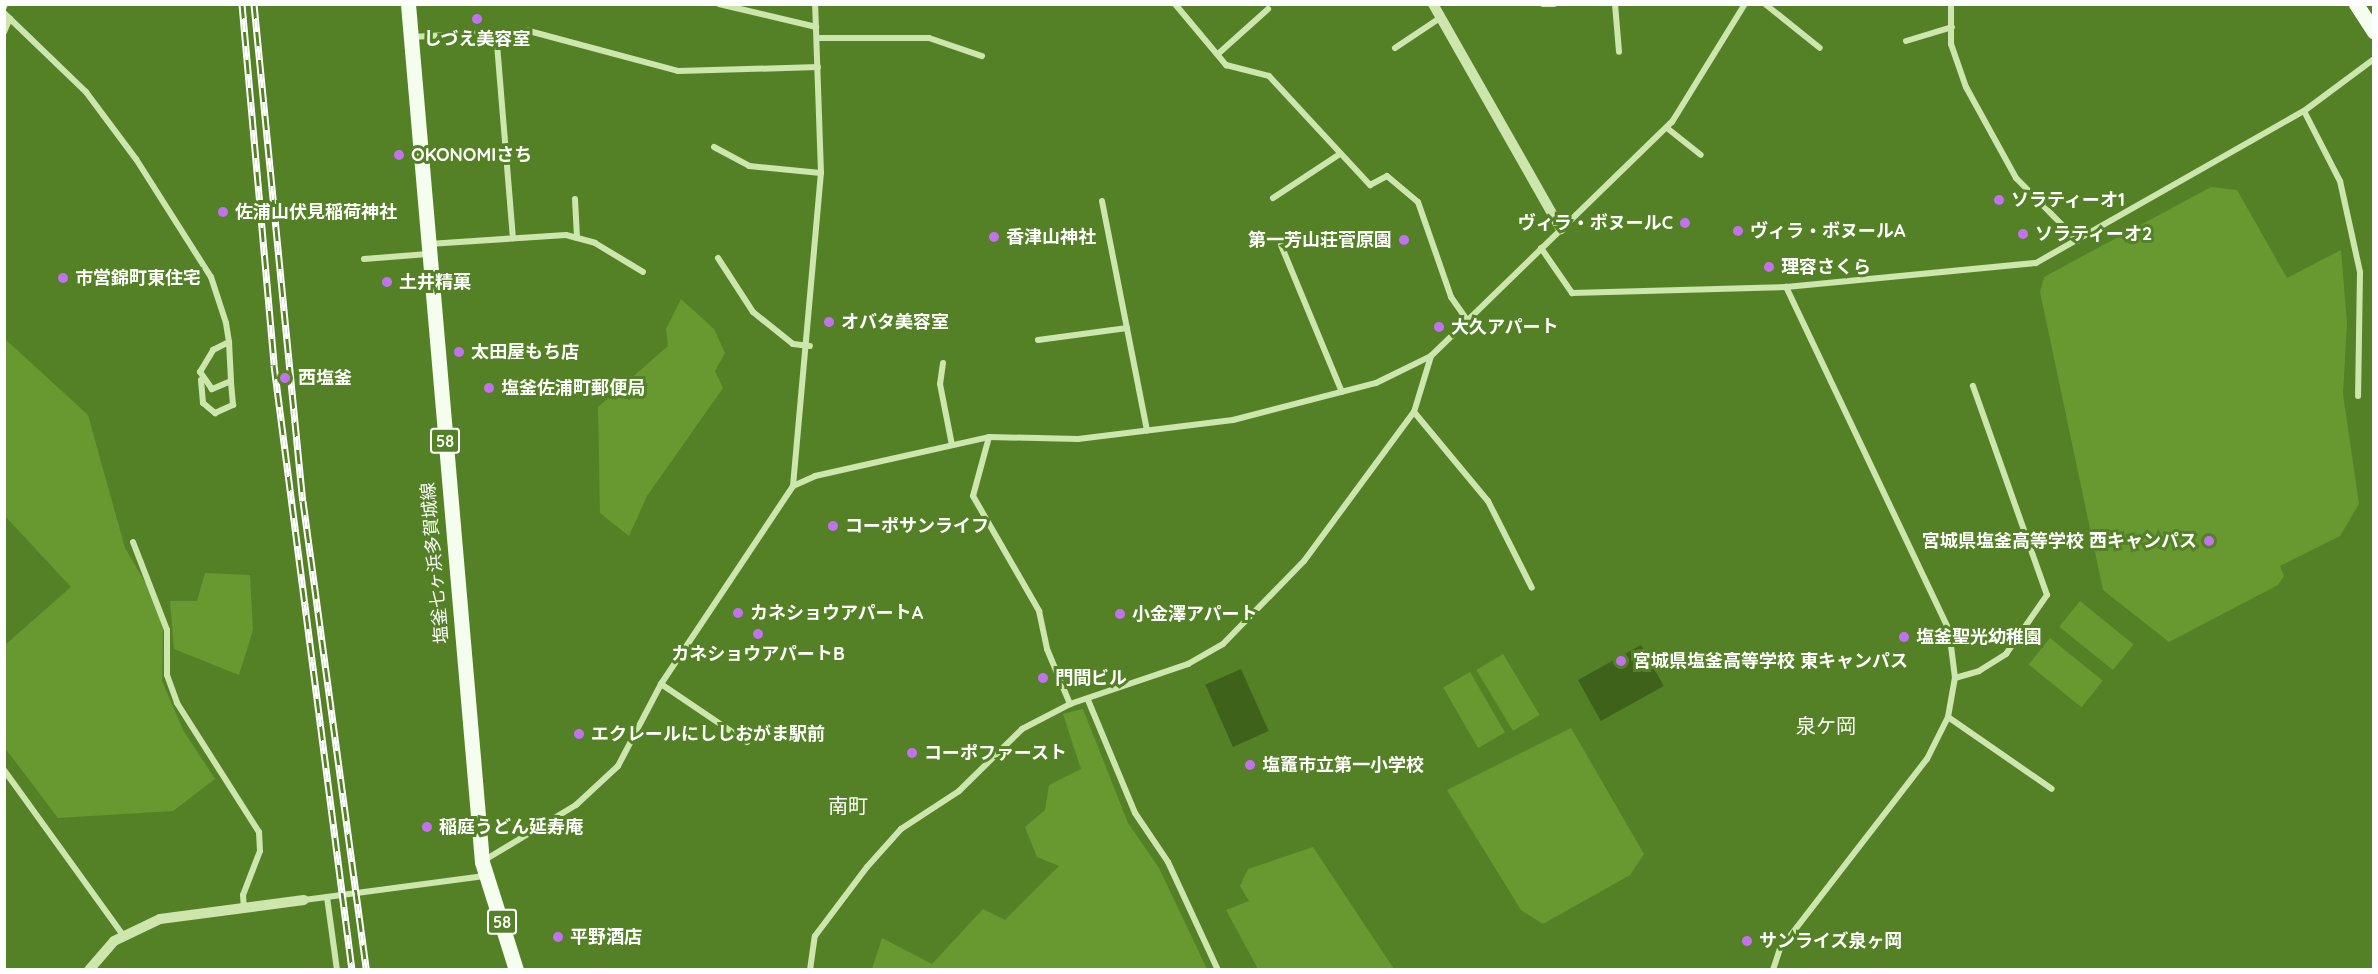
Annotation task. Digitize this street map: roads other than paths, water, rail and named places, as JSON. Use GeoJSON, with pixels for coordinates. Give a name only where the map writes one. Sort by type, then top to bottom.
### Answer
{"type":"FeatureCollection","features":[{"type":"Feature","properties":{"kind":"main road","name":"塩釜七ヶ浜多賀城線"},"geometry":{"type":"LineString","coordinates":[[408,4],[485,869],[516,969]]}},
{"type":"Feature","properties":{"kind":"main road"},"geometry":{"type":"LineString","coordinates":[[2356,4],[2373,32]]}},
{"type":"Feature","properties":{"kind":"street"},"geometry":{"type":"LineString","coordinates":[[719,4],[816,27]]}},
{"type":"Feature","properties":{"kind":"street"},"geometry":{"type":"LineString","coordinates":[[89,969],[123,935],[160,919],[327,897],[485,869],[502,851],[576,805],[618,766],[661,684],[793,486],[810,346],[808,278],[822,174],[815,4]]}},
{"type":"Feature","properties":{"kind":"street"},"geometry":{"type":"LineString","coordinates":[[1175,4],[1227,65],[1269,76],[1370,185],[1387,176],[1418,202],[1451,297],[1469,323]]}},
{"type":"Feature","properties":{"kind":"street"},"geometry":{"type":"LineString","coordinates":[[1433,4],[1561,229]]}},
{"type":"Feature","properties":{"kind":"street"},"geometry":{"type":"LineString","coordinates":[[1543,4],[1554,4]]}},
{"type":"Feature","properties":{"kind":"street"},"geometry":{"type":"LineString","coordinates":[[1615,4],[1618,52]]}},
{"type":"Feature","properties":{"kind":"street"},"geometry":{"type":"LineString","coordinates":[[793,486],[815,476],[989,437],[1078,439],[1233,420],[1376,383],[1431,356],[1469,323],[1541,248],[1667,128],[1745,4]]}},
{"type":"Feature","properties":{"kind":"street"},"geometry":{"type":"LineString","coordinates":[[1765,4],[1820,48]]}},
{"type":"Feature","properties":{"kind":"street"},"geometry":{"type":"LineString","coordinates":[[1951,4],[1951,44],[1966,87],[2016,178],[2078,241]]}},
{"type":"Feature","properties":{"kind":"street"},"geometry":{"type":"LineString","coordinates":[[1219,54],[1268,9]]}},
{"type":"Feature","properties":{"kind":"street"},"geometry":{"type":"LineString","coordinates":[[4,32],[7,15]]}},
{"type":"Feature","properties":{"kind":"street"},"geometry":{"type":"LineString","coordinates":[[7,15],[49,51],[136,159],[211,277],[229,342],[233,405],[215,413],[203,403],[200,372],[213,350],[229,342]]}},
{"type":"Feature","properties":{"kind":"street"},"geometry":{"type":"LineString","coordinates":[[1395,48],[1440,18]]}},
{"type":"Feature","properties":{"kind":"street"},"geometry":{"type":"LineString","coordinates":[[1906,41],[1952,27]]}},
{"type":"Feature","properties":{"kind":"street"},"geometry":{"type":"LineString","coordinates":[[411,37],[529,31],[678,71],[818,67]]}},
{"type":"Feature","properties":{"kind":"street"},"geometry":{"type":"LineString","coordinates":[[496,32],[513,238]]}},
{"type":"Feature","properties":{"kind":"street"},"geometry":{"type":"LineString","coordinates":[[817,38],[929,38],[982,56]]}},
{"type":"Feature","properties":{"kind":"street"},"geometry":{"type":"LineString","coordinates":[[1541,248],[1572,292],[1786,287],[2036,263],[2304,111],[2373,59]]}},
{"type":"Feature","properties":{"kind":"street"},"geometry":{"type":"LineString","coordinates":[[2304,111],[2340,181],[2360,272],[2358,396]]}},
{"type":"Feature","properties":{"kind":"street"},"geometry":{"type":"LineString","coordinates":[[1667,128],[1701,155]]}},
{"type":"Feature","properties":{"kind":"street"},"geometry":{"type":"LineString","coordinates":[[714,147],[749,166],[822,174]]}},
{"type":"Feature","properties":{"kind":"street"},"geometry":{"type":"LineString","coordinates":[[1273,198],[1340,154]]}},
{"type":"Feature","properties":{"kind":"street"},"geometry":{"type":"LineString","coordinates":[[575,199],[577,238]]}},
{"type":"Feature","properties":{"kind":"street"},"geometry":{"type":"LineString","coordinates":[[1102,201],[1147,431]]}},
{"type":"Feature","properties":{"kind":"street"},"geometry":{"type":"LineString","coordinates":[[364,259],[513,238],[577,238],[643,272]]}},
{"type":"Feature","properties":{"kind":"street"},"geometry":{"type":"LineString","coordinates":[[1281,245],[1342,392]]}},
{"type":"Feature","properties":{"kind":"street"},"geometry":{"type":"LineString","coordinates":[[718,258],[753,312],[793,344],[810,346]]}},
{"type":"Feature","properties":{"kind":"street"},"geometry":{"type":"LineString","coordinates":[[1773,969],[1780,949],[1927,759],[1948,717],[1955,678],[1949,630],[1786,287]]}},
{"type":"Feature","properties":{"kind":"street"},"geometry":{"type":"LineString","coordinates":[[1038,340],[1127,328]]}},
{"type":"Feature","properties":{"kind":"street"},"geometry":{"type":"LineString","coordinates":[[810,969],[815,936],[901,829],[959,791],[1022,729],[1070,705],[1188,664],[1223,644],[1304,561],[1414,412],[1431,356]]}},
{"type":"Feature","properties":{"kind":"street"},"geometry":{"type":"LineString","coordinates":[[943,363],[940,384],[952,445]]}},
{"type":"Feature","properties":{"kind":"street"},"geometry":{"type":"LineString","coordinates":[[200,372],[212,389],[231,381]]}},
{"type":"Feature","properties":{"kind":"street"},"geometry":{"type":"LineString","coordinates":[[1955,678],[1979,671],[2006,654],[2048,594],[1973,386]]}},
{"type":"Feature","properties":{"kind":"street"},"geometry":{"type":"LineString","coordinates":[[1414,412],[1488,501],[1532,588]]}},
{"type":"Feature","properties":{"kind":"street"},"geometry":{"type":"LineString","coordinates":[[989,437],[973,496],[1039,611],[1070,705]]}},
{"type":"Feature","properties":{"kind":"street"},"geometry":{"type":"LineString","coordinates":[[133,542],[167,630],[167,675],[177,703],[259,832],[260,851],[243,895],[244,908]]}},
{"type":"Feature","properties":{"kind":"street"},"geometry":{"type":"LineString","coordinates":[[661,684],[747,742]]}},
{"type":"Feature","properties":{"kind":"street"},"geometry":{"type":"LineString","coordinates":[[1088,700],[1135,813],[1168,862],[1218,969]]}},
{"type":"Feature","properties":{"kind":"street"},"geometry":{"type":"LineString","coordinates":[[1948,717],[2052,789]]}},
{"type":"Feature","properties":{"kind":"street"},"geometry":{"type":"LineString","coordinates":[[5,772],[123,935]]}},
{"type":"Feature","properties":{"kind":"street"},"geometry":{"type":"LineString","coordinates":[[327,897],[337,969]]}},
{"type":"Feature","properties":{"kind":"railway"},"geometry":{"type":"LineString","coordinates":[[242,4],[274,365],[352,970]]}},
{"type":"Feature","properties":{"kind":"railway"},"geometry":{"type":"LineString","coordinates":[[254,4],[303,501],[366,970]]}},
{"type":"Feature","properties":{"kind":"place","name":"しづえ美容室"},"geometry":{"type":"Point","coordinates":[477,19]}},
{"type":"Feature","properties":{"kind":"place","name":"OKONOMIさち"},"geometry":{"type":"Point","coordinates":[399,155]}},
{"type":"Feature","properties":{"kind":"place","name":"ソラティーオ1"},"geometry":{"type":"Point","coordinates":[1999,200]}},
{"type":"Feature","properties":{"kind":"place","name":"佐浦山伏見稲荷神社"},"geometry":{"type":"Point","coordinates":[223,212]}},
{"type":"Feature","properties":{"kind":"place","name":"ヴィラ・ボヌールC"},"geometry":{"type":"Point","coordinates":[1685,223]}},
{"type":"Feature","properties":{"kind":"place","name":"ヴィラ・ボヌールA"},"geometry":{"type":"Point","coordinates":[1738,231]}},
{"type":"Feature","properties":{"kind":"place","name":"ソラティーオ2"},"geometry":{"type":"Point","coordinates":[2023,234]}},
{"type":"Feature","properties":{"kind":"place","name":"香津山神社"},"geometry":{"type":"Point","coordinates":[994,237]}},
{"type":"Feature","properties":{"kind":"place","name":"第一芳山荘菅原園"},"geometry":{"type":"Point","coordinates":[1404,240]}},
{"type":"Feature","properties":{"kind":"place","name":"理容さくら"},"geometry":{"type":"Point","coordinates":[1769,267]}},
{"type":"Feature","properties":{"kind":"place","name":"市営錦町東住宅"},"geometry":{"type":"Point","coordinates":[63,278]}},
{"type":"Feature","properties":{"kind":"place","name":"土井精菓"},"geometry":{"type":"Point","coordinates":[387,282]}},
{"type":"Feature","properties":{"kind":"place","name":"オバタ美容室"},"geometry":{"type":"Point","coordinates":[829,322]}},
{"type":"Feature","properties":{"kind":"place","name":"大久アパート"},"geometry":{"type":"Point","coordinates":[1439,327]}},
{"type":"Feature","properties":{"kind":"place","name":"太田屋もち店"},"geometry":{"type":"Point","coordinates":[459,352]}},
{"type":"Feature","properties":{"kind":"place","name":"西塩釜"},"geometry":{"type":"Point","coordinates":[285,378]}},
{"type":"Feature","properties":{"kind":"place","name":"塩釜佐浦町郵便局"},"geometry":{"type":"Point","coordinates":[489,388]}},
{"type":"Feature","properties":{"kind":"place","name":"コーポサンライフ"},"geometry":{"type":"Point","coordinates":[833,526]}},
{"type":"Feature","properties":{"kind":"place","name":"宮城県塩釜高等学校 西キャンパス"},"geometry":{"type":"Point","coordinates":[2209,541]}},
{"type":"Feature","properties":{"kind":"place","name":"カネショウアパートA"},"geometry":{"type":"Point","coordinates":[738,613]}},
{"type":"Feature","properties":{"kind":"place","name":"小金澤アパート"},"geometry":{"type":"Point","coordinates":[1120,614]}},
{"type":"Feature","properties":{"kind":"place","name":"カネショウアパートB"},"geometry":{"type":"Point","coordinates":[758,634]}},
{"type":"Feature","properties":{"kind":"place","name":"塩釜聖光幼稚園"},"geometry":{"type":"Point","coordinates":[1904,637]}},
{"type":"Feature","properties":{"kind":"place","name":"宮城県塩釜高等学校 東キャンパス"},"geometry":{"type":"Point","coordinates":[1621,661]}},
{"type":"Feature","properties":{"kind":"place","name":"門間ビル"},"geometry":{"type":"Point","coordinates":[1043,678]}},
{"type":"Feature","properties":{"kind":"place","name":"エクレールにししおがま駅前"},"geometry":{"type":"Point","coordinates":[579,734]}},
{"type":"Feature","properties":{"kind":"place","name":"コーポファースト"},"geometry":{"type":"Point","coordinates":[912,753]}},
{"type":"Feature","properties":{"kind":"place","name":"塩竈市立第一小学校"},"geometry":{"type":"Point","coordinates":[1250,765]}},
{"type":"Feature","properties":{"kind":"place","name":"稲庭うどん延寿庵"},"geometry":{"type":"Point","coordinates":[427,827]}},
{"type":"Feature","properties":{"kind":"place","name":"平野酒店"},"geometry":{"type":"Point","coordinates":[558,937]}},
{"type":"Feature","properties":{"kind":"place","name":"サンライズ泉ヶ岡"},"geometry":{"type":"Point","coordinates":[1747,941]}},
{"type":"Feature","properties":{"kind":"district","name":"泉ケ岡"},"geometry":{"type":"Point","coordinates":[1826,725]}},
{"type":"Feature","properties":{"kind":"district","name":"南町"},"geometry":{"type":"Point","coordinates":[848,805]}}]}
